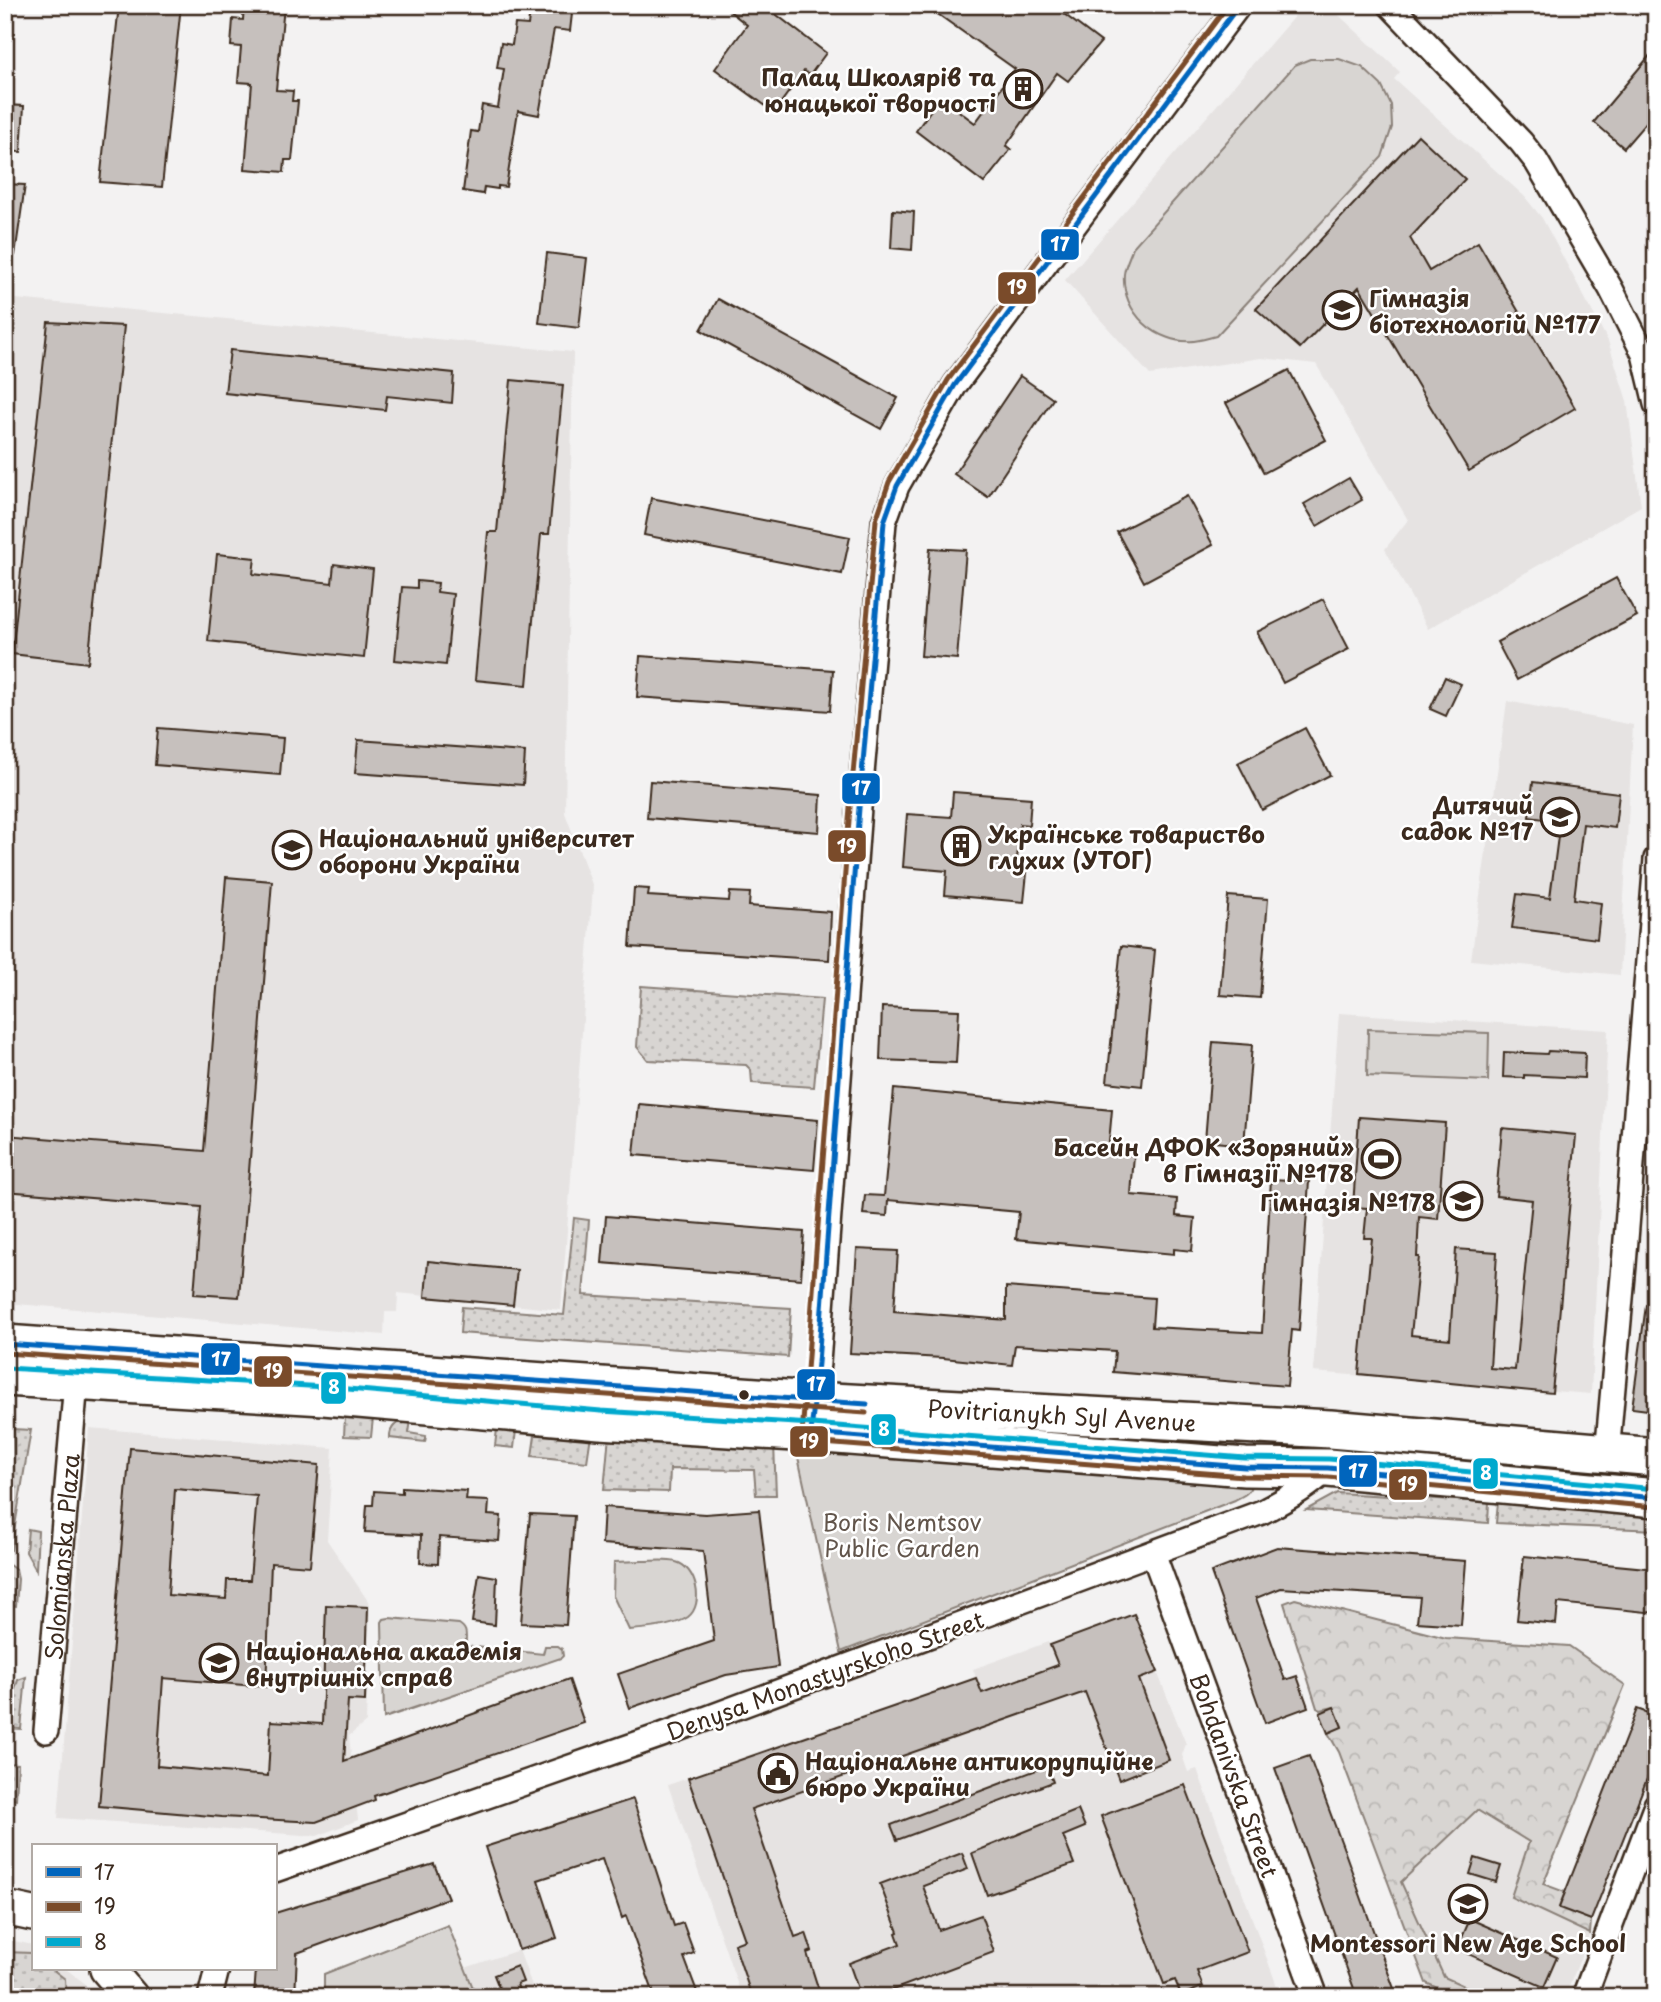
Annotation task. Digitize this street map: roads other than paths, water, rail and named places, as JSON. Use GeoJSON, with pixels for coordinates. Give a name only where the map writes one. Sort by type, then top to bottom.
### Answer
{"type":"FeatureCollection","features":[{"type":"Feature","properties":{"kind":"main road","name":"Povitrianykh Syl Avenue"},"geometry":{"type":"LineString","coordinates":[[5,1344],[812,1417],[1196,1463],[1328,1468],[1656,1497]]}},
{"type":"Feature","properties":{"kind":"main road","name":"Povitrianykh Syl Avenue"},"geometry":{"type":"LineString","coordinates":[[5,1377],[324,1396],[600,1420],[812,1417],[1329,1429],[1656,1457]]}},
{"type":"Feature","properties":{"kind":"main road"},"geometry":{"type":"LineString","coordinates":[[5,1908],[32,1914]]}},
{"type":"Feature","properties":{"kind":"main road"},"geometry":{"type":"LineString","coordinates":[[108,1970],[131,1997]]}},
{"type":"Feature","properties":{"kind":"street"},"geometry":{"type":"LineString","coordinates":[[812,1417],[884,522],[897,486],[956,385],[1239,5]]}},
{"type":"Feature","properties":{"kind":"street"},"geometry":{"type":"LineString","coordinates":[[1390,5],[1536,161],[1611,289],[1644,354],[1656,404]]}},
{"type":"Feature","properties":{"kind":"street"},"geometry":{"type":"LineString","coordinates":[[1607,1454],[1656,859]]}},
{"type":"Feature","properties":{"kind":"street","name":"Solomianska Plaza"},"geometry":{"type":"LineString","coordinates":[[46,1731],[76,1382]]}},
{"type":"Feature","properties":{"kind":"street"},"geometry":{"type":"LineString","coordinates":[[1328,1468],[1329,1429]]}},
{"type":"Feature","properties":{"kind":"street","name":"Denysa Monastyrskoho Street"},"geometry":{"type":"LineString","coordinates":[[276,1870],[662,1735],[1262,1512],[1301,1491],[1328,1468]]}},
{"type":"Feature","properties":{"kind":"street","name":"Bohdanivska Street"},"geometry":{"type":"LineString","coordinates":[[1153,1553],[1316,1997]]}},
{"type":"Feature","properties":{"kind":"street"},"geometry":{"type":"LineString","coordinates":[[1584,1997],[1656,1805]]}},
{"type":"Feature","properties":{"kind":"street"},"geometry":{"type":"LineString","coordinates":[[210,1997],[217,1970]]}},
{"type":"Feature","properties":{"kind":"place","name":"Палац Школярів та юнацької творчості"},"geometry":{"type":"Point","coordinates":[1023,89]}},
{"type":"Feature","properties":{"kind":"place","name":"Гімназія біотехнологій №177"},"geometry":{"type":"Point","coordinates":[1342,310]}},
{"type":"Feature","properties":{"kind":"place","name":"Дитячий садок №17"},"geometry":{"type":"Point","coordinates":[1560,817]}},
{"type":"Feature","properties":{"kind":"place","name":"Українське товариство глухих (УТОГ)"},"geometry":{"type":"Point","coordinates":[961,846]}},
{"type":"Feature","properties":{"kind":"place","name":"Національний університет оборони України"},"geometry":{"type":"Point","coordinates":[292,850]}},
{"type":"Feature","properties":{"kind":"place","name":"Басейн ДФОК «Зоряний» в Гімназії №178"},"geometry":{"type":"Point","coordinates":[1381,1159]}},
{"type":"Feature","properties":{"kind":"place","name":"Гімназія №178"},"geometry":{"type":"Point","coordinates":[1463,1201]}},
{"type":"Feature","properties":{"kind":"place","name":"Національна академія внутрішніх справ"},"geometry":{"type":"Point","coordinates":[219,1663]}},
{"type":"Feature","properties":{"kind":"place","name":"Національне антикорупційне бюро України"},"geometry":{"type":"Point","coordinates":[778,1773]}},
{"type":"Feature","properties":{"kind":"place","name":"Montessori New Age School"},"geometry":{"type":"Point","coordinates":[1468,1904]}},
{"type":"Feature","properties":{"kind":"park label","name":"Boris Nemtsov Public Garden"},"geometry":{"type":"Point","coordinates":[902,1534]}}]}
